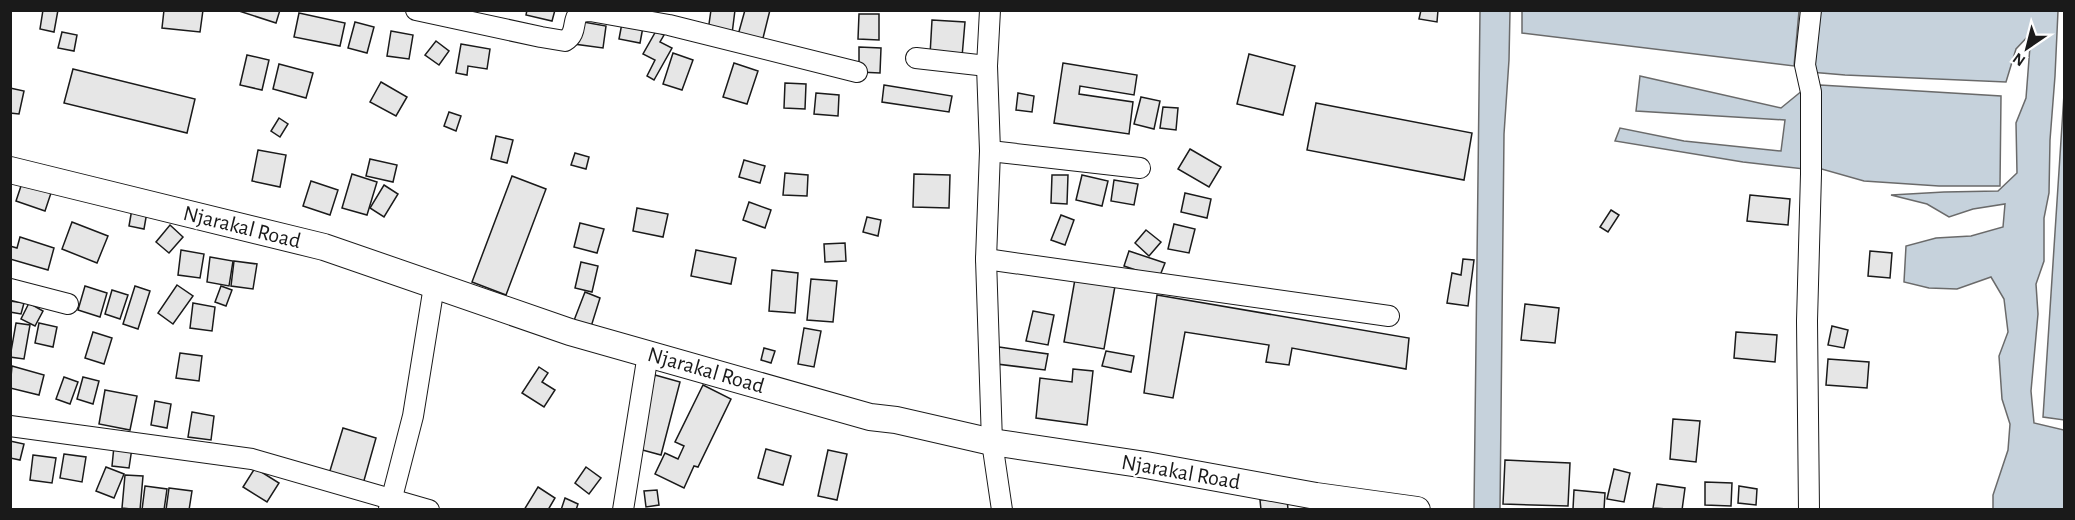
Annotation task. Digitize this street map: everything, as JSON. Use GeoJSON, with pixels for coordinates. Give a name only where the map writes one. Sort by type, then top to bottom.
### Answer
{"type":"FeatureCollection","features":[{"type":"Feature","properties":{"kind":"main road","name":"Njarakal Road"},"geometry":{"type":"LineString","coordinates":[[10,170],[324,247],[570,332],[870,417],[896,420],[992,442],[1146,465],[1316,496],[1417,510]]}},
{"type":"Feature","properties":{"kind":"street"},"geometry":{"type":"LineString","coordinates":[[416,10],[565,41],[572,35],[578,14],[590,10],[669,25],[857,72]]}},
{"type":"Feature","properties":{"kind":"street"},"geometry":{"type":"LineString","coordinates":[[990,10],[987,66],[990,151],[986,259],[992,442],[1002,510]]}},
{"type":"Feature","properties":{"kind":"street"},"geometry":{"type":"LineString","coordinates":[[1809,510],[1807,321],[1811,92],[1804,65],[1811,10]]}},
{"type":"Feature","properties":{"kind":"street"},"geometry":{"type":"LineString","coordinates":[[916,58],[987,66]]}},
{"type":"Feature","properties":{"kind":"street"},"geometry":{"type":"LineString","coordinates":[[990,151],[1140,168]]}},
{"type":"Feature","properties":{"kind":"street"},"geometry":{"type":"LineString","coordinates":[[986,259],[1389,316]]}},
{"type":"Feature","properties":{"kind":"street"},"geometry":{"type":"LineString","coordinates":[[390,504],[413,416],[434,286]]}},
{"type":"Feature","properties":{"kind":"street"},"geometry":{"type":"LineString","coordinates":[[10,289],[68,304]]}},
{"type":"Feature","properties":{"kind":"street"},"geometry":{"type":"LineString","coordinates":[[623,510],[648,354]]}},
{"type":"Feature","properties":{"kind":"street"},"geometry":{"type":"LineString","coordinates":[[10,426],[252,459],[390,504],[429,510]]}},
{"type":"Feature","properties":{"kind":"shaded area"},"geometry":{"type":"Polygon","coordinates":[[[1480,11],[1510,11],[1504,134],[1500,510],[1474,509],[1480,11]]]}},
{"type":"Feature","properties":{"kind":"shaded area"},"geometry":{"type":"Polygon","coordinates":[[[1522,11],[1799,11],[1794,66],[1522,33],[1522,11]]]}},
{"type":"Feature","properties":{"kind":"shaded area"},"geometry":{"type":"Polygon","coordinates":[[[1820,11],[2058,11],[2049,193],[2044,218],[2044,261],[2036,284],[2038,314],[2031,391],[2034,423],[2064,430],[2064,509],[1993,509],[1993,495],[2008,450],[2010,424],[2002,399],[1999,356],[2008,332],[2004,299],[1991,277],[1957,289],[1929,288],[1904,282],[1906,246],[1936,238],[1971,236],[2003,227],[2005,204],[1973,209],[1949,217],[1927,204],[1891,195],[1998,191],[2017,173],[2016,123],[2026,98],[2031,33],[2016,49],[2006,82],[1810,72],[1820,11]]]}},
{"type":"Feature","properties":{"kind":"shaded area"},"geometry":{"type":"Polygon","coordinates":[[[1640,76],[1781,108],[1803,90],[1804,169],[1743,162],[1615,141],[1620,128],[1684,141],[1781,151],[1785,120],[1636,111],[1640,76]]]}},
{"type":"Feature","properties":{"kind":"shaded area"},"geometry":{"type":"Polygon","coordinates":[[[1820,85],[2001,96],[2000,186],[1939,186],[1864,181],[1818,168],[1821,120],[1820,85]]]}},
{"type":"Feature","properties":{"kind":"shaded area"},"geometry":{"type":"Polygon","coordinates":[[[2064,94],[2064,420],[2043,417],[2064,94]]]}},
{"type":"Feature","properties":{"kind":"building"},"geometry":{"type":"Polygon","coordinates":[[[43,10],[58,10],[54,32],[40,29],[43,10]]]}},
{"type":"Feature","properties":{"kind":"building"},"geometry":{"type":"Polygon","coordinates":[[[164,10],[203,10],[200,32],[162,28],[164,10]]]}},
{"type":"Feature","properties":{"kind":"building"},"geometry":{"type":"Polygon","coordinates":[[[236,10],[280,10],[276,23],[236,10]]]}},
{"type":"Feature","properties":{"kind":"building"},"geometry":{"type":"Polygon","coordinates":[[[527,10],[555,10],[552,21],[526,15],[527,10]]]}},
{"type":"Feature","properties":{"kind":"building"},"geometry":{"type":"Polygon","coordinates":[[[711,10],[735,10],[732,34],[708,31],[711,10]]]}},
{"type":"Feature","properties":{"kind":"building"},"geometry":{"type":"Polygon","coordinates":[[[745,10],[770,10],[762,42],[738,35],[745,10]]]}},
{"type":"Feature","properties":{"kind":"building"},"geometry":{"type":"Polygon","coordinates":[[[1421,10],[1438,10],[1437,22],[1419,19],[1421,10]]]}},
{"type":"Feature","properties":{"kind":"building"},"geometry":{"type":"Polygon","coordinates":[[[299,13],[345,23],[340,46],[294,37],[299,13]]]}},
{"type":"Feature","properties":{"kind":"building"},"geometry":{"type":"Polygon","coordinates":[[[859,14],[879,14],[879,40],[858,39],[859,14]]]}},
{"type":"Feature","properties":{"kind":"building"},"geometry":{"type":"Polygon","coordinates":[[[932,20],[965,22],[962,57],[930,55],[932,20]]]}},
{"type":"Feature","properties":{"kind":"building"},"geometry":{"type":"Polygon","coordinates":[[[578,21],[606,26],[603,48],[574,44],[578,21]]]}},
{"type":"Feature","properties":{"kind":"building"},"geometry":{"type":"Polygon","coordinates":[[[355,22],[374,27],[367,53],[348,48],[355,22]]]}},
{"type":"Feature","properties":{"kind":"building"},"geometry":{"type":"Polygon","coordinates":[[[622,23],[643,27],[640,43],[619,39],[622,23]]]}},
{"type":"Feature","properties":{"kind":"building"},"geometry":{"type":"Polygon","coordinates":[[[391,31],[413,35],[409,59],[387,56],[391,31]]]}},
{"type":"Feature","properties":{"kind":"building"},"geometry":{"type":"Polygon","coordinates":[[[656,31],[664,35],[660,42],[672,48],[654,80],[647,76],[655,60],[643,54],[656,31]]]}},
{"type":"Feature","properties":{"kind":"building"},"geometry":{"type":"Polygon","coordinates":[[[62,32],[77,35],[74,51],[58,48],[62,32]]]}},
{"type":"Feature","properties":{"kind":"building"},"geometry":{"type":"Polygon","coordinates":[[[436,41],[449,51],[439,65],[425,55],[436,41]]]}},
{"type":"Feature","properties":{"kind":"building"},"geometry":{"type":"Polygon","coordinates":[[[461,44],[490,49],[487,69],[468,66],[467,75],[456,73],[461,44]]]}},
{"type":"Feature","properties":{"kind":"building"},"geometry":{"type":"Polygon","coordinates":[[[859,47],[881,48],[880,73],[859,72],[859,47]]]}},
{"type":"Feature","properties":{"kind":"building"},"geometry":{"type":"Polygon","coordinates":[[[673,53],[693,60],[682,90],[663,84],[673,53]]]}},
{"type":"Feature","properties":{"kind":"building"},"geometry":{"type":"Polygon","coordinates":[[[1249,54],[1295,66],[1283,115],[1237,104],[1249,54]]]}},
{"type":"Feature","properties":{"kind":"building"},"geometry":{"type":"Polygon","coordinates":[[[247,55],[269,60],[262,90],[240,85],[247,55]]]}},
{"type":"Feature","properties":{"kind":"building"},"geometry":{"type":"Polygon","coordinates":[[[734,63],[758,71],[747,104],[723,97],[734,63]]]}},
{"type":"Feature","properties":{"kind":"building"},"geometry":{"type":"Polygon","coordinates":[[[1063,63],[1137,75],[1134,95],[1080,86],[1079,94],[1133,102],[1129,134],[1054,123],[1063,63]]]}},
{"type":"Feature","properties":{"kind":"building"},"geometry":{"type":"Polygon","coordinates":[[[279,64],[313,73],[306,98],[273,89],[279,64]]]}},
{"type":"Feature","properties":{"kind":"building"},"geometry":{"type":"Polygon","coordinates":[[[73,69],[195,99],[187,133],[64,103],[73,69]]]}},
{"type":"Feature","properties":{"kind":"building"},"geometry":{"type":"Polygon","coordinates":[[[381,82],[407,97],[396,116],[370,102],[381,82]]]}},
{"type":"Feature","properties":{"kind":"building"},"geometry":{"type":"Polygon","coordinates":[[[785,83],[806,84],[805,109],[784,108],[785,83]]]}},
{"type":"Feature","properties":{"kind":"building"},"geometry":{"type":"Polygon","coordinates":[[[884,85],[952,96],[949,112],[882,102],[884,85]]]}},
{"type":"Feature","properties":{"kind":"building"},"geometry":{"type":"Polygon","coordinates":[[[10,88],[24,91],[19,114],[10,113],[10,88]]]}},
{"type":"Feature","properties":{"kind":"building"},"geometry":{"type":"Polygon","coordinates":[[[816,93],[839,95],[838,116],[814,114],[816,93]]]}},
{"type":"Feature","properties":{"kind":"building"},"geometry":{"type":"Polygon","coordinates":[[[1018,93],[1034,96],[1032,112],[1016,110],[1018,93]]]}},
{"type":"Feature","properties":{"kind":"building"},"geometry":{"type":"Polygon","coordinates":[[[1141,97],[1160,101],[1154,129],[1134,124],[1141,97]]]}},
{"type":"Feature","properties":{"kind":"building"},"geometry":{"type":"Polygon","coordinates":[[[1316,103],[1472,133],[1464,180],[1307,150],[1316,103]]]}},
{"type":"Feature","properties":{"kind":"building"},"geometry":{"type":"Polygon","coordinates":[[[1163,107],[1178,108],[1176,130],[1160,128],[1163,107]]]}},
{"type":"Feature","properties":{"kind":"building"},"geometry":{"type":"Polygon","coordinates":[[[449,112],[461,116],[456,131],[444,126],[449,112]]]}},
{"type":"Feature","properties":{"kind":"building"},"geometry":{"type":"Polygon","coordinates":[[[279,118],[288,124],[280,137],[271,131],[279,118]]]}},
{"type":"Feature","properties":{"kind":"building"},"geometry":{"type":"Polygon","coordinates":[[[496,136],[513,140],[507,163],[491,159],[496,136]]]}},
{"type":"Feature","properties":{"kind":"building"},"geometry":{"type":"Polygon","coordinates":[[[1190,149],[1221,167],[1209,187],[1178,169],[1190,149]]]}},
{"type":"Feature","properties":{"kind":"building"},"geometry":{"type":"Polygon","coordinates":[[[258,150],[286,155],[280,187],[252,181],[258,150]]]}},
{"type":"Feature","properties":{"kind":"building"},"geometry":{"type":"Polygon","coordinates":[[[575,153],[589,157],[586,169],[571,165],[575,153]]]}},
{"type":"Feature","properties":{"kind":"building"},"geometry":{"type":"Polygon","coordinates":[[[370,159],[397,165],[393,182],[366,176],[370,159]]]}},
{"type":"Feature","properties":{"kind":"building"},"geometry":{"type":"Polygon","coordinates":[[[744,160],[765,166],[760,183],[739,177],[744,160]]]}},
{"type":"Feature","properties":{"kind":"building"},"geometry":{"type":"Polygon","coordinates":[[[785,173],[808,175],[807,196],[783,195],[785,173]]]}},
{"type":"Feature","properties":{"kind":"building"},"geometry":{"type":"Polygon","coordinates":[[[352,174],[377,182],[367,215],[342,208],[352,174]]]}},
{"type":"Feature","properties":{"kind":"building"},"geometry":{"type":"Polygon","coordinates":[[[914,174],[950,175],[949,208],[913,207],[914,174]]]}},
{"type":"Feature","properties":{"kind":"building"},"geometry":{"type":"Polygon","coordinates":[[[1052,175],[1068,175],[1067,204],[1051,203],[1052,175]]]}},
{"type":"Feature","properties":{"kind":"building"},"geometry":{"type":"Polygon","coordinates":[[[1082,175],[1108,181],[1102,206],[1076,200],[1082,175]]]}},
{"type":"Feature","properties":{"kind":"building"},"geometry":{"type":"Polygon","coordinates":[[[512,176],[546,189],[506,295],[472,282],[512,176]]]}},
{"type":"Feature","properties":{"kind":"building"},"geometry":{"type":"Polygon","coordinates":[[[23,180],[52,190],[45,211],[16,201],[23,180]]]}},
{"type":"Feature","properties":{"kind":"building"},"geometry":{"type":"Polygon","coordinates":[[[1114,180],[1138,184],[1134,205],[1111,201],[1114,180]]]}},
{"type":"Feature","properties":{"kind":"building"},"geometry":{"type":"Polygon","coordinates":[[[311,181],[338,190],[330,215],[303,206],[311,181]]]}},
{"type":"Feature","properties":{"kind":"building"},"geometry":{"type":"Polygon","coordinates":[[[384,185],[398,194],[384,217],[370,208],[384,185]]]}},
{"type":"Feature","properties":{"kind":"building"},"geometry":{"type":"Polygon","coordinates":[[[1185,193],[1211,199],[1207,218],[1181,212],[1185,193]]]}},
{"type":"Feature","properties":{"kind":"building"},"geometry":{"type":"Polygon","coordinates":[[[1750,195],[1790,199],[1788,225],[1747,221],[1750,195]]]}},
{"type":"Feature","properties":{"kind":"building"},"geometry":{"type":"Polygon","coordinates":[[[749,202],[771,210],[765,228],[743,220],[749,202]]]}},
{"type":"Feature","properties":{"kind":"building"},"geometry":{"type":"Polygon","coordinates":[[[133,203],[148,206],[144,229],[129,226],[133,203]]]}},
{"type":"Feature","properties":{"kind":"building"},"geometry":{"type":"Polygon","coordinates":[[[637,208],[668,214],[663,237],[633,231],[637,208]]]}},
{"type":"Feature","properties":{"kind":"building"},"geometry":{"type":"Polygon","coordinates":[[[1611,210],[1619,215],[1608,232],[1600,227],[1611,210]]]}},
{"type":"Feature","properties":{"kind":"building"},"geometry":{"type":"Polygon","coordinates":[[[1061,215],[1074,220],[1065,245],[1051,240],[1061,215]]]}},
{"type":"Feature","properties":{"kind":"building"},"geometry":{"type":"Polygon","coordinates":[[[867,217],[881,220],[878,236],[863,232],[867,217]]]}},
{"type":"Feature","properties":{"kind":"building"},"geometry":{"type":"Polygon","coordinates":[[[72,222],[108,236],[97,263],[62,249],[72,222]]]}},
{"type":"Feature","properties":{"kind":"building"},"geometry":{"type":"Polygon","coordinates":[[[580,223],[604,229],[597,253],[574,247],[580,223]]]}},
{"type":"Feature","properties":{"kind":"building"},"geometry":{"type":"Polygon","coordinates":[[[1174,224],[1195,229],[1189,253],[1168,249],[1174,224]]]}},
{"type":"Feature","properties":{"kind":"building"},"geometry":{"type":"Polygon","coordinates":[[[170,225],[183,237],[169,253],[156,242],[170,225]]]}},
{"type":"Feature","properties":{"kind":"building"},"geometry":{"type":"Polygon","coordinates":[[[1146,230],[1161,242],[1149,256],[1135,243],[1146,230]]]}},
{"type":"Feature","properties":{"kind":"building"},"geometry":{"type":"Polygon","coordinates":[[[20,237],[54,248],[48,270],[10,259],[10,246],[17,248],[20,237]]]}},
{"type":"Feature","properties":{"kind":"building"},"geometry":{"type":"Polygon","coordinates":[[[845,243],[846,261],[825,262],[824,244],[845,243]]]}},
{"type":"Feature","properties":{"kind":"building"},"geometry":{"type":"Polygon","coordinates":[[[181,250],[204,254],[200,278],[178,275],[181,250]]]}},
{"type":"Feature","properties":{"kind":"building"},"geometry":{"type":"Polygon","coordinates":[[[696,250],[736,258],[731,284],[691,276],[696,250]]]}},
{"type":"Feature","properties":{"kind":"building"},"geometry":{"type":"Polygon","coordinates":[[[1129,251],[1165,263],[1159,278],[1124,266],[1129,251]]]}},
{"type":"Feature","properties":{"kind":"building"},"geometry":{"type":"Polygon","coordinates":[[[1870,251],[1892,253],[1890,278],[1868,276],[1870,251]]]}},
{"type":"Feature","properties":{"kind":"building"},"geometry":{"type":"Polygon","coordinates":[[[210,257],[233,261],[229,286],[207,282],[210,257]]]}},
{"type":"Feature","properties":{"kind":"building"},"geometry":{"type":"Polygon","coordinates":[[[1463,259],[1474,260],[1468,306],[1447,303],[1452,273],[1461,275],[1463,259]]]}},
{"type":"Feature","properties":{"kind":"building"},"geometry":{"type":"Polygon","coordinates":[[[234,261],[257,264],[253,289],[231,286],[234,261]]]}},
{"type":"Feature","properties":{"kind":"building"},"geometry":{"type":"Polygon","coordinates":[[[581,262],[598,266],[592,292],[575,288],[581,262]]]}},
{"type":"Feature","properties":{"kind":"building"},"geometry":{"type":"Polygon","coordinates":[[[772,270],[798,273],[795,313],[769,311],[772,270]]]}},
{"type":"Feature","properties":{"kind":"building"},"geometry":{"type":"Polygon","coordinates":[[[811,279],[837,281],[833,322],[807,320],[811,279]]]}},
{"type":"Feature","properties":{"kind":"building"},"geometry":{"type":"Polygon","coordinates":[[[1075,279],[1115,286],[1104,349],[1064,342],[1075,279]]]}},
{"type":"Feature","properties":{"kind":"building"},"geometry":{"type":"Polygon","coordinates":[[[177,285],[193,296],[173,324],[158,313],[177,285]]]}},
{"type":"Feature","properties":{"kind":"building"},"geometry":{"type":"Polygon","coordinates":[[[85,286],[107,293],[100,317],[78,310],[85,286]]]}},
{"type":"Feature","properties":{"kind":"building"},"geometry":{"type":"Polygon","coordinates":[[[135,286],[150,291],[138,329],[123,324],[135,286]]]}},
{"type":"Feature","properties":{"kind":"building"},"geometry":{"type":"Polygon","coordinates":[[[221,286],[232,290],[226,306],[215,302],[221,286]]]}},
{"type":"Feature","properties":{"kind":"building"},"geometry":{"type":"Polygon","coordinates":[[[112,290],[128,295],[120,319],[105,314],[112,290]]]}},
{"type":"Feature","properties":{"kind":"building"},"geometry":{"type":"Polygon","coordinates":[[[585,292],[600,298],[590,330],[573,323],[585,292]]]}},
{"type":"Feature","properties":{"kind":"building"},"geometry":{"type":"Polygon","coordinates":[[[1157,295],[1409,338],[1406,369],[1292,348],[1289,365],[1266,362],[1269,345],[1185,332],[1173,398],[1144,393],[1157,295]]]}},
{"type":"Feature","properties":{"kind":"building"},"geometry":{"type":"Polygon","coordinates":[[[10,301],[24,303],[21,314],[10,312],[10,301]]]}},
{"type":"Feature","properties":{"kind":"building"},"geometry":{"type":"Polygon","coordinates":[[[29,303],[43,311],[35,326],[21,319],[29,303]]]}},
{"type":"Feature","properties":{"kind":"building"},"geometry":{"type":"Polygon","coordinates":[[[193,303],[215,307],[212,331],[190,328],[193,303]]]}},
{"type":"Feature","properties":{"kind":"building"},"geometry":{"type":"Polygon","coordinates":[[[1525,304],[1559,308],[1555,343],[1521,340],[1525,304]]]}},
{"type":"Feature","properties":{"kind":"building"},"geometry":{"type":"Polygon","coordinates":[[[1033,311],[1054,315],[1048,345],[1026,341],[1033,311]]]}},
{"type":"Feature","properties":{"kind":"building"},"geometry":{"type":"Polygon","coordinates":[[[16,323],[30,325],[24,359],[10,357],[16,323]]]}},
{"type":"Feature","properties":{"kind":"building"},"geometry":{"type":"Polygon","coordinates":[[[39,323],[57,327],[53,347],[35,343],[39,323]]]}},
{"type":"Feature","properties":{"kind":"building"},"geometry":{"type":"Polygon","coordinates":[[[1832,326],[1848,330],[1844,348],[1828,345],[1832,326]]]}},
{"type":"Feature","properties":{"kind":"building"},"geometry":{"type":"Polygon","coordinates":[[[804,328],[821,331],[814,367],[798,364],[804,328]]]}},
{"type":"Feature","properties":{"kind":"building"},"geometry":{"type":"Polygon","coordinates":[[[93,332],[112,338],[104,364],[85,358],[93,332]]]}},
{"type":"Feature","properties":{"kind":"building"},"geometry":{"type":"Polygon","coordinates":[[[1736,332],[1777,335],[1775,362],[1734,358],[1736,332]]]}},
{"type":"Feature","properties":{"kind":"building"},"geometry":{"type":"Polygon","coordinates":[[[999,347],[1048,354],[1045,370],[997,364],[999,347]]]}},
{"type":"Feature","properties":{"kind":"building"},"geometry":{"type":"Polygon","coordinates":[[[764,348],[775,351],[771,363],[761,360],[764,348]]]}},
{"type":"Feature","properties":{"kind":"building"},"geometry":{"type":"Polygon","coordinates":[[[1106,351],[1134,356],[1131,372],[1102,366],[1106,351]]]}},
{"type":"Feature","properties":{"kind":"building"},"geometry":{"type":"Polygon","coordinates":[[[180,353],[202,356],[199,381],[176,378],[180,353]]]}},
{"type":"Feature","properties":{"kind":"building"},"geometry":{"type":"Polygon","coordinates":[[[1828,359],[1869,362],[1867,388],[1826,385],[1828,359]]]}},
{"type":"Feature","properties":{"kind":"building"},"geometry":{"type":"Polygon","coordinates":[[[12,366],[44,375],[39,395],[10,388],[12,366]]]}},
{"type":"Feature","properties":{"kind":"building"},"geometry":{"type":"Polygon","coordinates":[[[539,367],[548,373],[542,382],[555,390],[544,407],[522,393],[539,367]]]}},
{"type":"Feature","properties":{"kind":"building"},"geometry":{"type":"Polygon","coordinates":[[[1073,369],[1093,371],[1087,425],[1036,418],[1040,378],[1072,382],[1073,369]]]}},
{"type":"Feature","properties":{"kind":"building"},"geometry":{"type":"Polygon","coordinates":[[[655,375],[680,382],[661,455],[635,448],[655,375]]]}},
{"type":"Feature","properties":{"kind":"building"},"geometry":{"type":"Polygon","coordinates":[[[64,377],[78,382],[70,404],[56,399],[64,377]]]}},
{"type":"Feature","properties":{"kind":"building"},"geometry":{"type":"Polygon","coordinates":[[[83,377],[99,381],[93,404],[77,399],[83,377]]]}},
{"type":"Feature","properties":{"kind":"building"},"geometry":{"type":"Polygon","coordinates":[[[703,385],[731,399],[698,467],[694,466],[684,488],[655,474],[665,453],[678,459],[684,446],[675,442],[703,385]]]}},
{"type":"Feature","properties":{"kind":"building"},"geometry":{"type":"Polygon","coordinates":[[[105,390],[137,396],[130,430],[99,424],[105,390]]]}},
{"type":"Feature","properties":{"kind":"building"},"geometry":{"type":"Polygon","coordinates":[[[155,401],[171,404],[167,428],[151,425],[155,401]]]}},
{"type":"Feature","properties":{"kind":"building"},"geometry":{"type":"Polygon","coordinates":[[[192,412],[214,416],[211,440],[188,437],[192,412]]]}},
{"type":"Feature","properties":{"kind":"building"},"geometry":{"type":"Polygon","coordinates":[[[1673,419],[1700,421],[1696,462],[1670,459],[1673,419]]]}},
{"type":"Feature","properties":{"kind":"building"},"geometry":{"type":"Polygon","coordinates":[[[343,428],[376,438],[363,484],[329,474],[343,428]]]}},
{"type":"Feature","properties":{"kind":"building"},"geometry":{"type":"Polygon","coordinates":[[[10,441],[24,444],[20,460],[10,458],[10,441]]]}},
{"type":"Feature","properties":{"kind":"building"},"geometry":{"type":"Polygon","coordinates":[[[114,446],[132,448],[129,468],[112,466],[114,446]]]}},
{"type":"Feature","properties":{"kind":"building"},"geometry":{"type":"Polygon","coordinates":[[[766,449],[791,456],[783,485],[758,478],[766,449]]]}},
{"type":"Feature","properties":{"kind":"building"},"geometry":{"type":"Polygon","coordinates":[[[828,450],[847,454],[837,500],[818,496],[828,450]]]}},
{"type":"Feature","properties":{"kind":"building"},"geometry":{"type":"Polygon","coordinates":[[[64,454],[86,457],[82,482],[60,478],[64,454]]]}},
{"type":"Feature","properties":{"kind":"building"},"geometry":{"type":"Polygon","coordinates":[[[33,455],[56,458],[52,483],[30,480],[33,455]]]}},
{"type":"Feature","properties":{"kind":"building"},"geometry":{"type":"Polygon","coordinates":[[[1505,460],[1570,463],[1568,506],[1503,504],[1505,460]]]}},
{"type":"Feature","properties":{"kind":"building"},"geometry":{"type":"Polygon","coordinates":[[[106,467],[124,474],[114,498],[96,491],[106,467]]]}},
{"type":"Feature","properties":{"kind":"building"},"geometry":{"type":"Polygon","coordinates":[[[586,467],[601,478],[589,494],[575,483],[586,467]]]}},
{"type":"Feature","properties":{"kind":"building"},"geometry":{"type":"Polygon","coordinates":[[[255,468],[279,483],[267,502],[243,487],[255,468]]]}},
{"type":"Feature","properties":{"kind":"building"},"geometry":{"type":"Polygon","coordinates":[[[1614,469],[1630,473],[1624,502],[1607,499],[1614,469]]]}},
{"type":"Feature","properties":{"kind":"building"},"geometry":{"type":"Polygon","coordinates":[[[125,475],[143,476],[140,510],[122,508],[125,475]]]}},
{"type":"Feature","properties":{"kind":"building"},"geometry":{"type":"Polygon","coordinates":[[[1705,482],[1732,483],[1731,506],[1705,505],[1705,482]]]}},
{"type":"Feature","properties":{"kind":"building"},"geometry":{"type":"Polygon","coordinates":[[[1657,484],[1685,488],[1682,510],[1653,508],[1657,484]]]}},
{"type":"Feature","properties":{"kind":"building"},"geometry":{"type":"Polygon","coordinates":[[[145,486],[167,489],[164,510],[142,510],[145,486]]]}},
{"type":"Feature","properties":{"kind":"building"},"geometry":{"type":"Polygon","coordinates":[[[1739,486],[1757,489],[1756,505],[1738,503],[1739,486]]]}},
{"type":"Feature","properties":{"kind":"building"},"geometry":{"type":"Polygon","coordinates":[[[538,487],[555,498],[548,510],[524,510],[538,487]]]}},
{"type":"Feature","properties":{"kind":"building"},"geometry":{"type":"Polygon","coordinates":[[[169,488],[192,491],[189,510],[166,510],[169,488]]]}},
{"type":"Feature","properties":{"kind":"building"},"geometry":{"type":"Polygon","coordinates":[[[657,490],[659,505],[646,507],[644,491],[657,490]]]}},
{"type":"Feature","properties":{"kind":"building"},"geometry":{"type":"Polygon","coordinates":[[[1574,490],[1605,493],[1604,510],[1573,509],[1574,490]]]}},
{"type":"Feature","properties":{"kind":"building"},"geometry":{"type":"Polygon","coordinates":[[[1287,497],[1288,510],[1261,510],[1260,500],[1287,497]]]}},
{"type":"Feature","properties":{"kind":"building"},"geometry":{"type":"Polygon","coordinates":[[[565,498],[578,504],[576,510],[561,510],[565,498]]]}}]}
